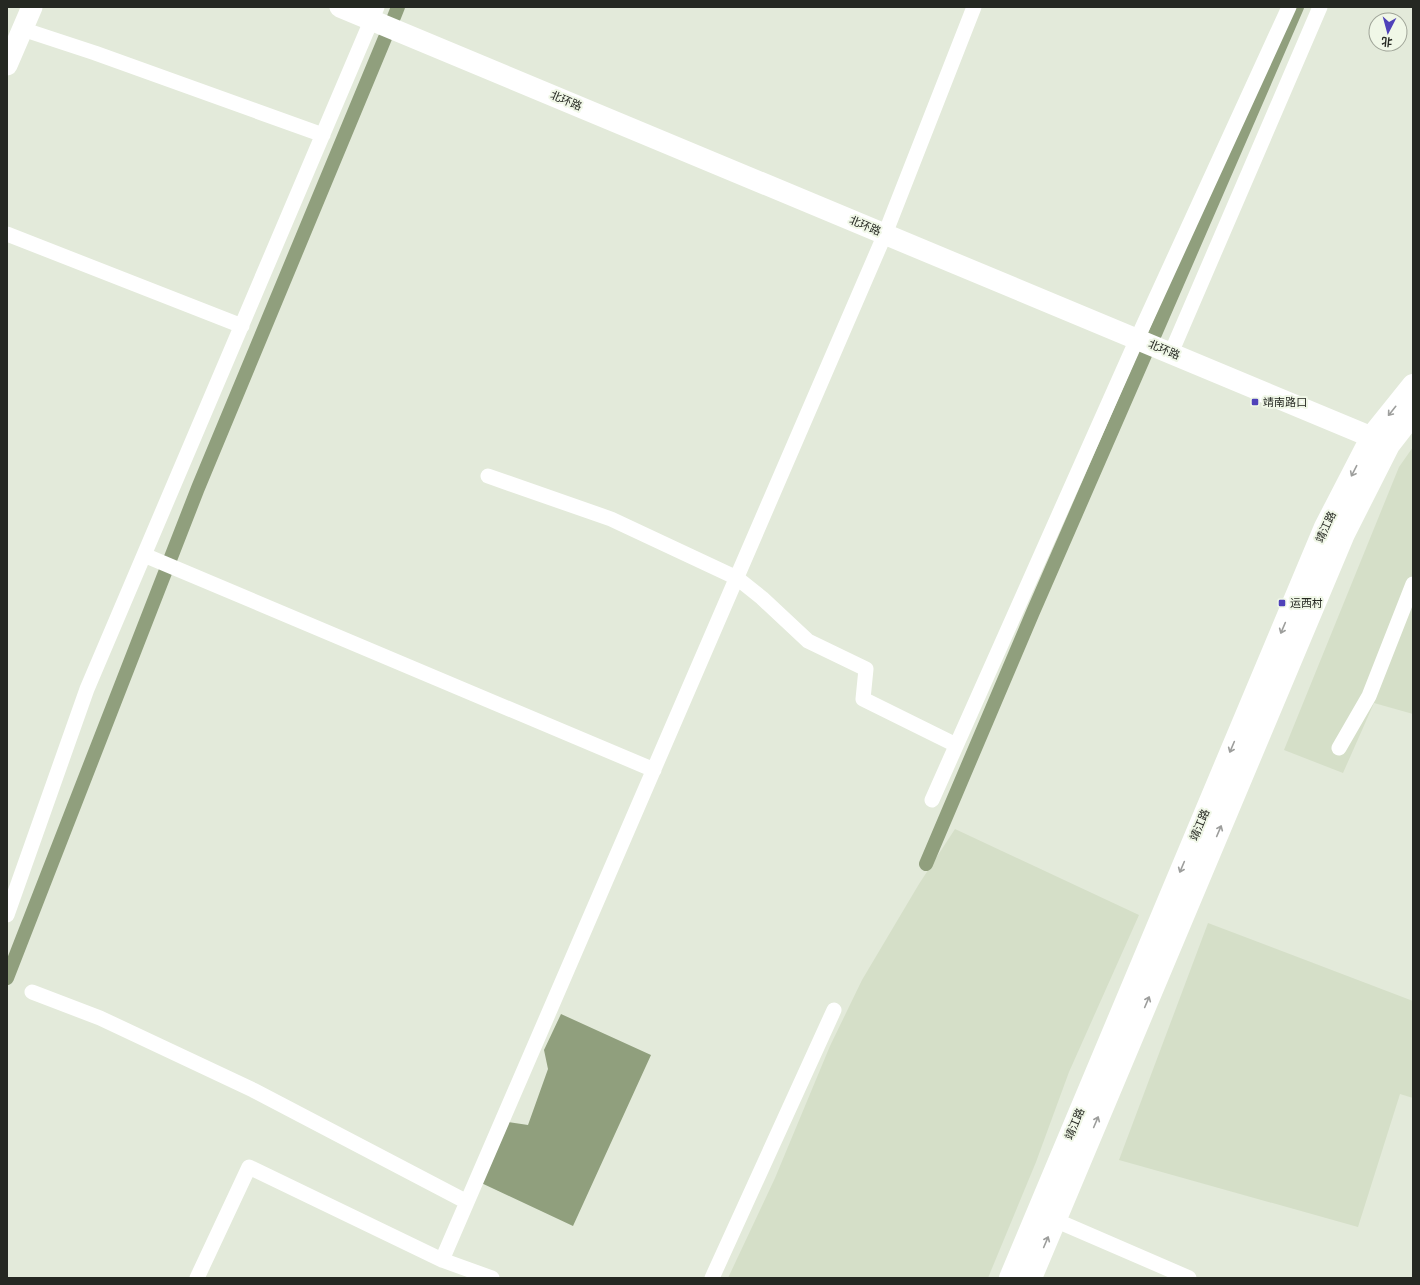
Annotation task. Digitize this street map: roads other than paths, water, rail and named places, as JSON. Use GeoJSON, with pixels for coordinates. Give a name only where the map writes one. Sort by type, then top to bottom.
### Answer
{"type":"FeatureCollection","features":[{"type":"Feature","properties":{"kind":"main road"},"geometry":{"type":"LineString","coordinates":[[7,65],[32,7]]}},
{"type":"Feature","properties":{"kind":"main road","name":"北环路"},"geometry":{"type":"LineString","coordinates":[[340,7],[374,14],[885,234],[1381,440]]}},
{"type":"Feature","properties":{"kind":"main road","name":"靖江路"},"geometry":{"type":"LineString","coordinates":[[1010,1278],[1322,534],[1381,440],[1413,385]]}},
{"type":"Feature","properties":{"kind":"main road","name":"靖江路"},"geometry":{"type":"LineString","coordinates":[[1031,1278],[1344,534],[1381,440],[1413,414]]}},
{"type":"Feature","properties":{"kind":"street"},"geometry":{"type":"LineString","coordinates":[[442,1260],[885,234],[974,7]]}},
{"type":"Feature","properties":{"kind":"street"},"geometry":{"type":"LineString","coordinates":[[932,800],[1137,339],[1289,7]]}},
{"type":"Feature","properties":{"kind":"street"},"geometry":{"type":"LineString","coordinates":[[1171,353],[1320,7]]}},
{"type":"Feature","properties":{"kind":"street"},"geometry":{"type":"LineString","coordinates":[[7,915],[87,689],[374,14]]}},
{"type":"Feature","properties":{"kind":"street"},"geometry":{"type":"LineString","coordinates":[[22,29],[95,53],[323,135]]}},
{"type":"Feature","properties":{"kind":"street"},"geometry":{"type":"LineString","coordinates":[[7,234],[242,326]]}},
{"type":"Feature","properties":{"kind":"street"},"geometry":{"type":"LineString","coordinates":[[488,476],[611,519],[737,578],[762,598],[808,641],[866,669],[863,699],[956,745]]}},
{"type":"Feature","properties":{"kind":"street"},"geometry":{"type":"LineString","coordinates":[[144,555],[654,770]]}},
{"type":"Feature","properties":{"kind":"street"},"geometry":{"type":"LineString","coordinates":[[1339,748],[1370,696],[1413,584]]}},
{"type":"Feature","properties":{"kind":"street"},"geometry":{"type":"LineString","coordinates":[[32,992],[100,1018],[253,1090],[468,1202]]}},
{"type":"Feature","properties":{"kind":"street"},"geometry":{"type":"LineString","coordinates":[[712,1278],[834,1010]]}},
{"type":"Feature","properties":{"kind":"street"},"geometry":{"type":"LineString","coordinates":[[198,1278],[249,1167],[442,1260],[492,1278]]}},
{"type":"Feature","properties":{"kind":"street"},"geometry":{"type":"LineString","coordinates":[[1055,1220],[1189,1278]]}},
{"type":"Feature","properties":{"kind":"waterway"},"geometry":{"type":"LineString","coordinates":[[394,17],[398,7]]}},
{"type":"Feature","properties":{"kind":"waterway"},"geometry":{"type":"LineString","coordinates":[[1155,334],[1297,7]]}},
{"type":"Feature","properties":{"kind":"waterway"},"geometry":{"type":"LineString","coordinates":[[7,978],[198,488],[385,38]]}},
{"type":"Feature","properties":{"kind":"waterway"},"geometry":{"type":"LineString","coordinates":[[926,864],[1033,612],[1145,355]]}},
{"type":"Feature","properties":{"kind":"place","name":"靖南路口"},"geometry":{"type":"Point","coordinates":[1255,402]}},
{"type":"Feature","properties":{"kind":"place","name":"运西村"},"geometry":{"type":"Point","coordinates":[1282,603]}}]}
